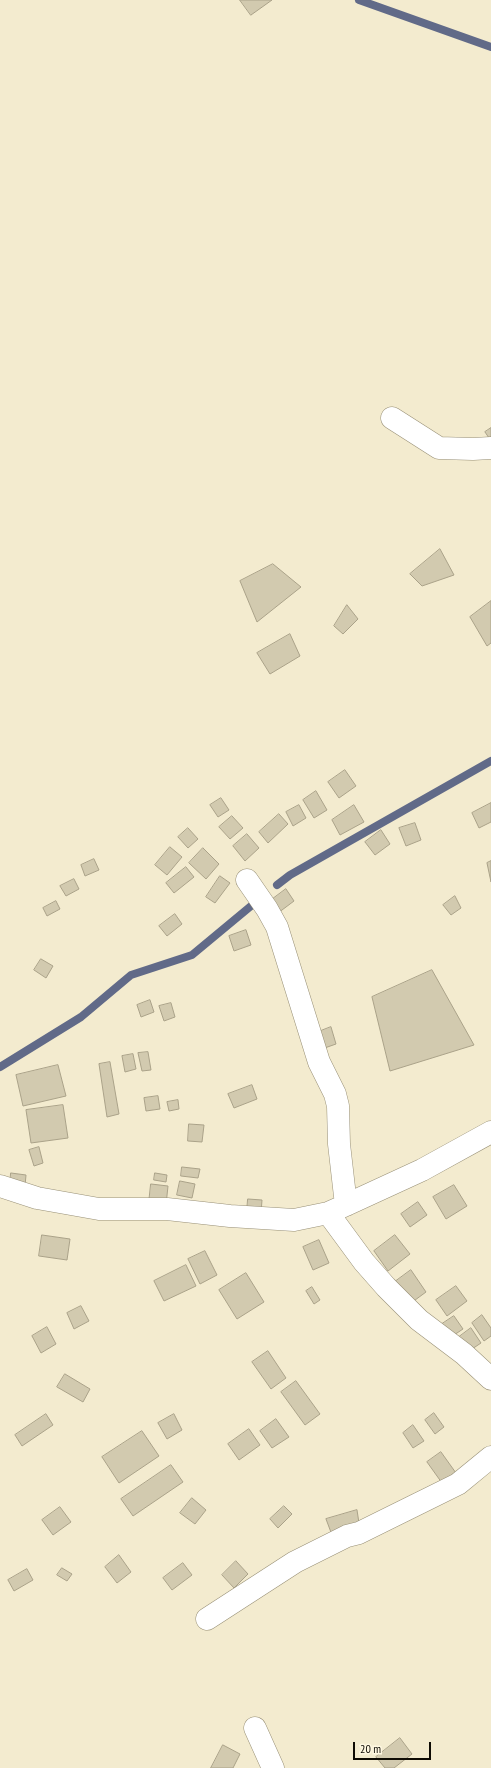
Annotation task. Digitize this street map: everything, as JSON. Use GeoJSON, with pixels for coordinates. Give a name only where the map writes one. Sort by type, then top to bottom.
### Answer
{"type":"FeatureCollection","features":[{"type":"Feature","properties":{"kind":"street"},"geometry":{"type":"LineString","coordinates":[[392,418],[439,448],[491,448]]}},
{"type":"Feature","properties":{"kind":"street"},"geometry":{"type":"LineString","coordinates":[[247,880],[267,909],[277,927],[318,1062],[335,1094],[338,1106],[339,1144],[337,1209],[364,1262],[386,1287],[419,1320],[464,1354],[491,1379]]}},
{"type":"Feature","properties":{"kind":"street"},"geometry":{"type":"LineString","coordinates":[[0,1186],[38,1198],[99,1209],[167,1209],[230,1216],[294,1220],[337,1209],[422,1170],[491,1132]]}},
{"type":"Feature","properties":{"kind":"street"},"geometry":{"type":"LineString","coordinates":[[207,1619],[308,1554],[347,1536],[359,1533],[458,1484],[491,1457]]}},
{"type":"Feature","properties":{"kind":"street"},"geometry":{"type":"LineString","coordinates":[[255,1728],[273,1768]]}},
{"type":"Feature","properties":{"kind":"building"},"geometry":{"type":"Polygon","coordinates":[[[240,0],[272,0],[251,15],[240,0]]]}},
{"type":"Feature","properties":{"kind":"building"},"geometry":{"type":"Polygon","coordinates":[[[491,428],[491,441],[485,432],[491,428]]]}},
{"type":"Feature","properties":{"kind":"building"},"geometry":{"type":"Polygon","coordinates":[[[440,549],[454,575],[422,586],[410,574],[440,549]]]}},
{"type":"Feature","properties":{"kind":"building"},"geometry":{"type":"Polygon","coordinates":[[[273,564],[301,587],[257,622],[240,581],[273,564]]]}},
{"type":"Feature","properties":{"kind":"building"},"geometry":{"type":"Polygon","coordinates":[[[491,601],[491,643],[487,646],[470,617],[491,601]]]}},
{"type":"Feature","properties":{"kind":"building"},"geometry":{"type":"Polygon","coordinates":[[[347,605],[358,619],[343,634],[334,626],[347,605]]]}},
{"type":"Feature","properties":{"kind":"building"},"geometry":{"type":"Polygon","coordinates":[[[290,634],[300,656],[270,674],[257,653],[290,634]]]}},
{"type":"Feature","properties":{"kind":"building"},"geometry":{"type":"Polygon","coordinates":[[[345,770],[356,786],[339,798],[328,782],[345,770]]]}},
{"type":"Feature","properties":{"kind":"building"},"geometry":{"type":"Polygon","coordinates":[[[316,791],[327,810],[314,818],[303,800],[316,791]]]}},
{"type":"Feature","properties":{"kind":"building"},"geometry":{"type":"Polygon","coordinates":[[[221,798],[229,810],[218,817],[210,805],[221,798]]]}},
{"type":"Feature","properties":{"kind":"building"},"geometry":{"type":"Polygon","coordinates":[[[491,803],[491,822],[479,828],[472,813],[491,803]]]}},
{"type":"Feature","properties":{"kind":"building"},"geometry":{"type":"Polygon","coordinates":[[[299,805],[306,818],[293,826],[286,812],[299,805]]]}},
{"type":"Feature","properties":{"kind":"building"},"geometry":{"type":"Polygon","coordinates":[[[354,805],[364,822],[340,835],[332,820],[354,805]]]}},
{"type":"Feature","properties":{"kind":"building"},"geometry":{"type":"Polygon","coordinates":[[[279,814],[288,824],[268,843],[259,832],[279,814]]]}},
{"type":"Feature","properties":{"kind":"building"},"geometry":{"type":"Polygon","coordinates":[[[232,816],[243,828],[230,839],[219,827],[232,816]]]}},
{"type":"Feature","properties":{"kind":"building"},"geometry":{"type":"Polygon","coordinates":[[[415,823],[421,840],[406,846],[399,828],[415,823]]]}},
{"type":"Feature","properties":{"kind":"building"},"geometry":{"type":"Polygon","coordinates":[[[188,828],[198,839],[188,848],[178,837],[188,828]]]}},
{"type":"Feature","properties":{"kind":"building"},"geometry":{"type":"Polygon","coordinates":[[[381,830],[390,844],[375,855],[365,842],[381,830]]]}},
{"type":"Feature","properties":{"kind":"building"},"geometry":{"type":"Polygon","coordinates":[[[247,834],[259,848],[245,861],[233,846],[247,834]]]}},
{"type":"Feature","properties":{"kind":"building"},"geometry":{"type":"Polygon","coordinates":[[[170,847],[182,857],[167,875],[155,865],[170,847]]]}},
{"type":"Feature","properties":{"kind":"building"},"geometry":{"type":"Polygon","coordinates":[[[203,848],[219,864],[206,879],[189,863],[203,848]]]}},
{"type":"Feature","properties":{"kind":"building"},"geometry":{"type":"Polygon","coordinates":[[[94,859],[99,870],[85,876],[81,865],[94,859]]]}},
{"type":"Feature","properties":{"kind":"building"},"geometry":{"type":"Polygon","coordinates":[[[491,861],[491,882],[487,863],[491,861]]]}},
{"type":"Feature","properties":{"kind":"building"},"geometry":{"type":"Polygon","coordinates":[[[186,867],[194,877],[174,893],[166,883],[186,867]]]}},
{"type":"Feature","properties":{"kind":"building"},"geometry":{"type":"Polygon","coordinates":[[[220,876],[230,883],[215,903],[206,897],[220,876]]]}},
{"type":"Feature","properties":{"kind":"building"},"geometry":{"type":"Polygon","coordinates":[[[74,879],[79,889],[66,896],[60,886],[74,879]]]}},
{"type":"Feature","properties":{"kind":"building"},"geometry":{"type":"Polygon","coordinates":[[[286,889],[294,901],[278,913],[270,901],[286,889]]]}},
{"type":"Feature","properties":{"kind":"building"},"geometry":{"type":"Polygon","coordinates":[[[455,896],[461,908],[451,915],[443,905],[455,896]]]}},
{"type":"Feature","properties":{"kind":"building"},"geometry":{"type":"Polygon","coordinates":[[[56,901],[60,909],[47,916],[43,908],[56,901]]]}},
{"type":"Feature","properties":{"kind":"building"},"geometry":{"type":"Polygon","coordinates":[[[175,914],[182,924],[167,936],[159,926],[175,914]]]}},
{"type":"Feature","properties":{"kind":"building"},"geometry":{"type":"Polygon","coordinates":[[[246,930],[251,945],[234,951],[229,936],[246,930]]]}},
{"type":"Feature","properties":{"kind":"building"},"geometry":{"type":"Polygon","coordinates":[[[41,959],[53,966],[46,978],[34,970],[41,959]]]}},
{"type":"Feature","properties":{"kind":"building"},"geometry":{"type":"Polygon","coordinates":[[[432,970],[474,1045],[390,1071],[372,997],[432,970]]]}},
{"type":"Feature","properties":{"kind":"building"},"geometry":{"type":"Polygon","coordinates":[[[150,1000],[154,1012],[141,1017],[137,1005],[150,1000]]]}},
{"type":"Feature","properties":{"kind":"building"},"geometry":{"type":"Polygon","coordinates":[[[171,1003],[175,1017],[164,1021],[159,1006],[171,1003]]]}},
{"type":"Feature","properties":{"kind":"building"},"geometry":{"type":"Polygon","coordinates":[[[331,1027],[336,1044],[319,1050],[313,1034],[331,1027]]]}},
{"type":"Feature","properties":{"kind":"building"},"geometry":{"type":"Polygon","coordinates":[[[148,1052],[151,1070],[142,1071],[138,1053],[148,1052]]]}},
{"type":"Feature","properties":{"kind":"building"},"geometry":{"type":"Polygon","coordinates":[[[133,1054],[136,1069],[125,1072],[122,1056],[133,1054]]]}},
{"type":"Feature","properties":{"kind":"building"},"geometry":{"type":"Polygon","coordinates":[[[110,1062],[119,1114],[107,1117],[99,1064],[110,1062]]]}},
{"type":"Feature","properties":{"kind":"building"},"geometry":{"type":"Polygon","coordinates":[[[58,1065],[66,1096],[23,1106],[16,1075],[58,1065]]]}},
{"type":"Feature","properties":{"kind":"building"},"geometry":{"type":"Polygon","coordinates":[[[252,1085],[257,1099],[234,1108],[228,1094],[252,1085]]]}},
{"type":"Feature","properties":{"kind":"building"},"geometry":{"type":"Polygon","coordinates":[[[158,1096],[160,1109],[146,1111],[144,1098],[158,1096]]]}},
{"type":"Feature","properties":{"kind":"building"},"geometry":{"type":"Polygon","coordinates":[[[178,1100],[179,1109],[169,1111],[167,1102],[178,1100]]]}},
{"type":"Feature","properties":{"kind":"building"},"geometry":{"type":"Polygon","coordinates":[[[63,1105],[68,1138],[31,1143],[26,1110],[63,1105]]]}},
{"type":"Feature","properties":{"kind":"building"},"geometry":{"type":"Polygon","coordinates":[[[189,1124],[204,1125],[202,1142],[188,1141],[189,1124]]]}},
{"type":"Feature","properties":{"kind":"building"},"geometry":{"type":"Polygon","coordinates":[[[39,1147],[43,1163],[34,1166],[29,1150],[39,1147]]]}},
{"type":"Feature","properties":{"kind":"building"},"geometry":{"type":"Polygon","coordinates":[[[182,1167],[200,1169],[198,1178],[181,1176],[182,1167]]]}},
{"type":"Feature","properties":{"kind":"building"},"geometry":{"type":"Polygon","coordinates":[[[11,1173],[26,1175],[25,1186],[10,1184],[11,1173]]]}},
{"type":"Feature","properties":{"kind":"building"},"geometry":{"type":"Polygon","coordinates":[[[155,1173],[167,1175],[166,1182],[154,1180],[155,1173]]]}},
{"type":"Feature","properties":{"kind":"building"},"geometry":{"type":"Polygon","coordinates":[[[180,1181],[195,1184],[192,1198],[177,1195],[180,1181]]]}},
{"type":"Feature","properties":{"kind":"building"},"geometry":{"type":"Polygon","coordinates":[[[151,1184],[168,1186],[166,1205],[149,1203],[151,1184]]]}},
{"type":"Feature","properties":{"kind":"building"},"geometry":{"type":"Polygon","coordinates":[[[454,1185],[467,1206],[446,1219],[433,1197],[454,1185]]]}},
{"type":"Feature","properties":{"kind":"building"},"geometry":{"type":"Polygon","coordinates":[[[248,1199],[262,1200],[261,1213],[247,1212],[248,1199]]]}},
{"type":"Feature","properties":{"kind":"building"},"geometry":{"type":"Polygon","coordinates":[[[418,1202],[427,1215],[410,1227],[401,1214],[418,1202]]]}},
{"type":"Feature","properties":{"kind":"building"},"geometry":{"type":"Polygon","coordinates":[[[42,1235],[70,1239],[67,1260],[39,1256],[42,1235]]]}},
{"type":"Feature","properties":{"kind":"building"},"geometry":{"type":"Polygon","coordinates":[[[395,1235],[410,1254],[388,1271],[374,1251],[395,1235]]]}},
{"type":"Feature","properties":{"kind":"building"},"geometry":{"type":"Polygon","coordinates":[[[319,1240],[329,1263],[313,1270],[303,1247],[319,1240]]]}},
{"type":"Feature","properties":{"kind":"building"},"geometry":{"type":"Polygon","coordinates":[[[205,1251],[217,1275],[200,1284],[188,1259],[205,1251]]]}},
{"type":"Feature","properties":{"kind":"building"},"geometry":{"type":"Polygon","coordinates":[[[186,1265],[196,1286],[164,1301],[154,1281],[186,1265]]]}},
{"type":"Feature","properties":{"kind":"building"},"geometry":{"type":"Polygon","coordinates":[[[411,1270],[426,1292],[407,1306],[392,1284],[411,1270]]]}},
{"type":"Feature","properties":{"kind":"building"},"geometry":{"type":"Polygon","coordinates":[[[246,1273],[264,1302],[237,1319],[219,1290],[246,1273]]]}},
{"type":"Feature","properties":{"kind":"building"},"geometry":{"type":"Polygon","coordinates":[[[456,1286],[467,1301],[447,1316],[436,1300],[456,1286]]]}},
{"type":"Feature","properties":{"kind":"building"},"geometry":{"type":"Polygon","coordinates":[[[312,1287],[320,1300],[314,1304],[306,1291],[312,1287]]]}},
{"type":"Feature","properties":{"kind":"building"},"geometry":{"type":"Polygon","coordinates":[[[81,1306],[89,1321],[74,1329],[67,1313],[81,1306]]]}},
{"type":"Feature","properties":{"kind":"building"},"geometry":{"type":"Polygon","coordinates":[[[482,1315],[491,1328],[491,1336],[484,1341],[472,1323],[482,1315]]]}},
{"type":"Feature","properties":{"kind":"building"},"geometry":{"type":"Polygon","coordinates":[[[454,1316],[463,1329],[448,1339],[439,1326],[454,1316]]]}},
{"type":"Feature","properties":{"kind":"building"},"geometry":{"type":"Polygon","coordinates":[[[47,1327],[56,1344],[41,1353],[32,1336],[47,1327]]]}},
{"type":"Feature","properties":{"kind":"building"},"geometry":{"type":"Polygon","coordinates":[[[471,1328],[481,1343],[469,1351],[459,1337],[471,1328]]]}},
{"type":"Feature","properties":{"kind":"building"},"geometry":{"type":"Polygon","coordinates":[[[268,1351],[286,1378],[271,1389],[252,1362],[268,1351]]]}},
{"type":"Feature","properties":{"kind":"building"},"geometry":{"type":"Polygon","coordinates":[[[65,1374],[90,1389],[83,1402],[57,1387],[65,1374]]]}},
{"type":"Feature","properties":{"kind":"building"},"geometry":{"type":"Polygon","coordinates":[[[296,1381],[320,1414],[305,1425],[281,1392],[296,1381]]]}},
{"type":"Feature","properties":{"kind":"building"},"geometry":{"type":"Polygon","coordinates":[[[434,1413],[444,1427],[435,1434],[425,1420],[434,1413]]]}},
{"type":"Feature","properties":{"kind":"building"},"geometry":{"type":"Polygon","coordinates":[[[46,1414],[53,1425],[22,1446],[15,1435],[46,1414]]]}},
{"type":"Feature","properties":{"kind":"building"},"geometry":{"type":"Polygon","coordinates":[[[174,1414],[182,1430],[167,1439],[158,1423],[174,1414]]]}},
{"type":"Feature","properties":{"kind":"building"},"geometry":{"type":"Polygon","coordinates":[[[276,1419],[289,1437],[272,1448],[260,1431],[276,1419]]]}},
{"type":"Feature","properties":{"kind":"building"},"geometry":{"type":"Polygon","coordinates":[[[413,1425],[424,1441],[413,1448],[403,1433],[413,1425]]]}},
{"type":"Feature","properties":{"kind":"building"},"geometry":{"type":"Polygon","coordinates":[[[249,1429],[260,1445],[239,1460],[228,1444],[249,1429]]]}},
{"type":"Feature","properties":{"kind":"building"},"geometry":{"type":"Polygon","coordinates":[[[142,1431],[159,1456],[119,1483],[102,1457],[142,1431]]]}},
{"type":"Feature","properties":{"kind":"building"},"geometry":{"type":"Polygon","coordinates":[[[441,1452],[456,1473],[442,1483],[427,1462],[441,1452]]]}},
{"type":"Feature","properties":{"kind":"building"},"geometry":{"type":"Polygon","coordinates":[[[171,1465],[183,1482],[133,1516],[121,1499],[171,1465]]]}},
{"type":"Feature","properties":{"kind":"building"},"geometry":{"type":"Polygon","coordinates":[[[192,1498],[206,1510],[195,1524],[180,1513],[192,1498]]]}},
{"type":"Feature","properties":{"kind":"building"},"geometry":{"type":"Polygon","coordinates":[[[284,1506],[292,1514],[278,1528],[270,1519],[284,1506]]]}},
{"type":"Feature","properties":{"kind":"building"},"geometry":{"type":"Polygon","coordinates":[[[60,1507],[71,1522],[53,1535],[42,1520],[60,1507]]]}},
{"type":"Feature","properties":{"kind":"building"},"geometry":{"type":"Polygon","coordinates":[[[357,1510],[359,1523],[332,1535],[326,1519],[357,1510]]]}},
{"type":"Feature","properties":{"kind":"building"},"geometry":{"type":"Polygon","coordinates":[[[119,1555],[131,1572],[117,1583],[105,1567],[119,1555]]]}},
{"type":"Feature","properties":{"kind":"building"},"geometry":{"type":"Polygon","coordinates":[[[236,1561],[248,1574],[234,1588],[222,1575],[236,1561]]]}},
{"type":"Feature","properties":{"kind":"building"},"geometry":{"type":"Polygon","coordinates":[[[183,1563],[192,1575],[172,1590],[163,1578],[183,1563]]]}},
{"type":"Feature","properties":{"kind":"building"},"geometry":{"type":"Polygon","coordinates":[[[62,1568],[72,1574],[67,1581],[57,1575],[62,1568]]]}},
{"type":"Feature","properties":{"kind":"building"},"geometry":{"type":"Polygon","coordinates":[[[27,1569],[33,1580],[14,1591],[8,1580],[27,1569]]]}},
{"type":"Feature","properties":{"kind":"building"},"geometry":{"type":"Polygon","coordinates":[[[400,1738],[412,1754],[394,1768],[385,1768],[376,1757],[400,1738]]]}},
{"type":"Feature","properties":{"kind":"building"},"geometry":{"type":"Polygon","coordinates":[[[223,1745],[240,1754],[233,1768],[211,1768],[223,1745]]]}},
{"type":"Feature","properties":{"kind":"waterway"},"geometry":{"type":"LineString","coordinates":[[359,0],[491,47]]}},
{"type":"Feature","properties":{"kind":"waterway"},"geometry":{"type":"LineString","coordinates":[[277,885],[290,875],[491,761]]}},
{"type":"Feature","properties":{"kind":"waterway"},"geometry":{"type":"LineString","coordinates":[[0,1067],[81,1017],[131,975],[192,955],[251,906]]}}]}
